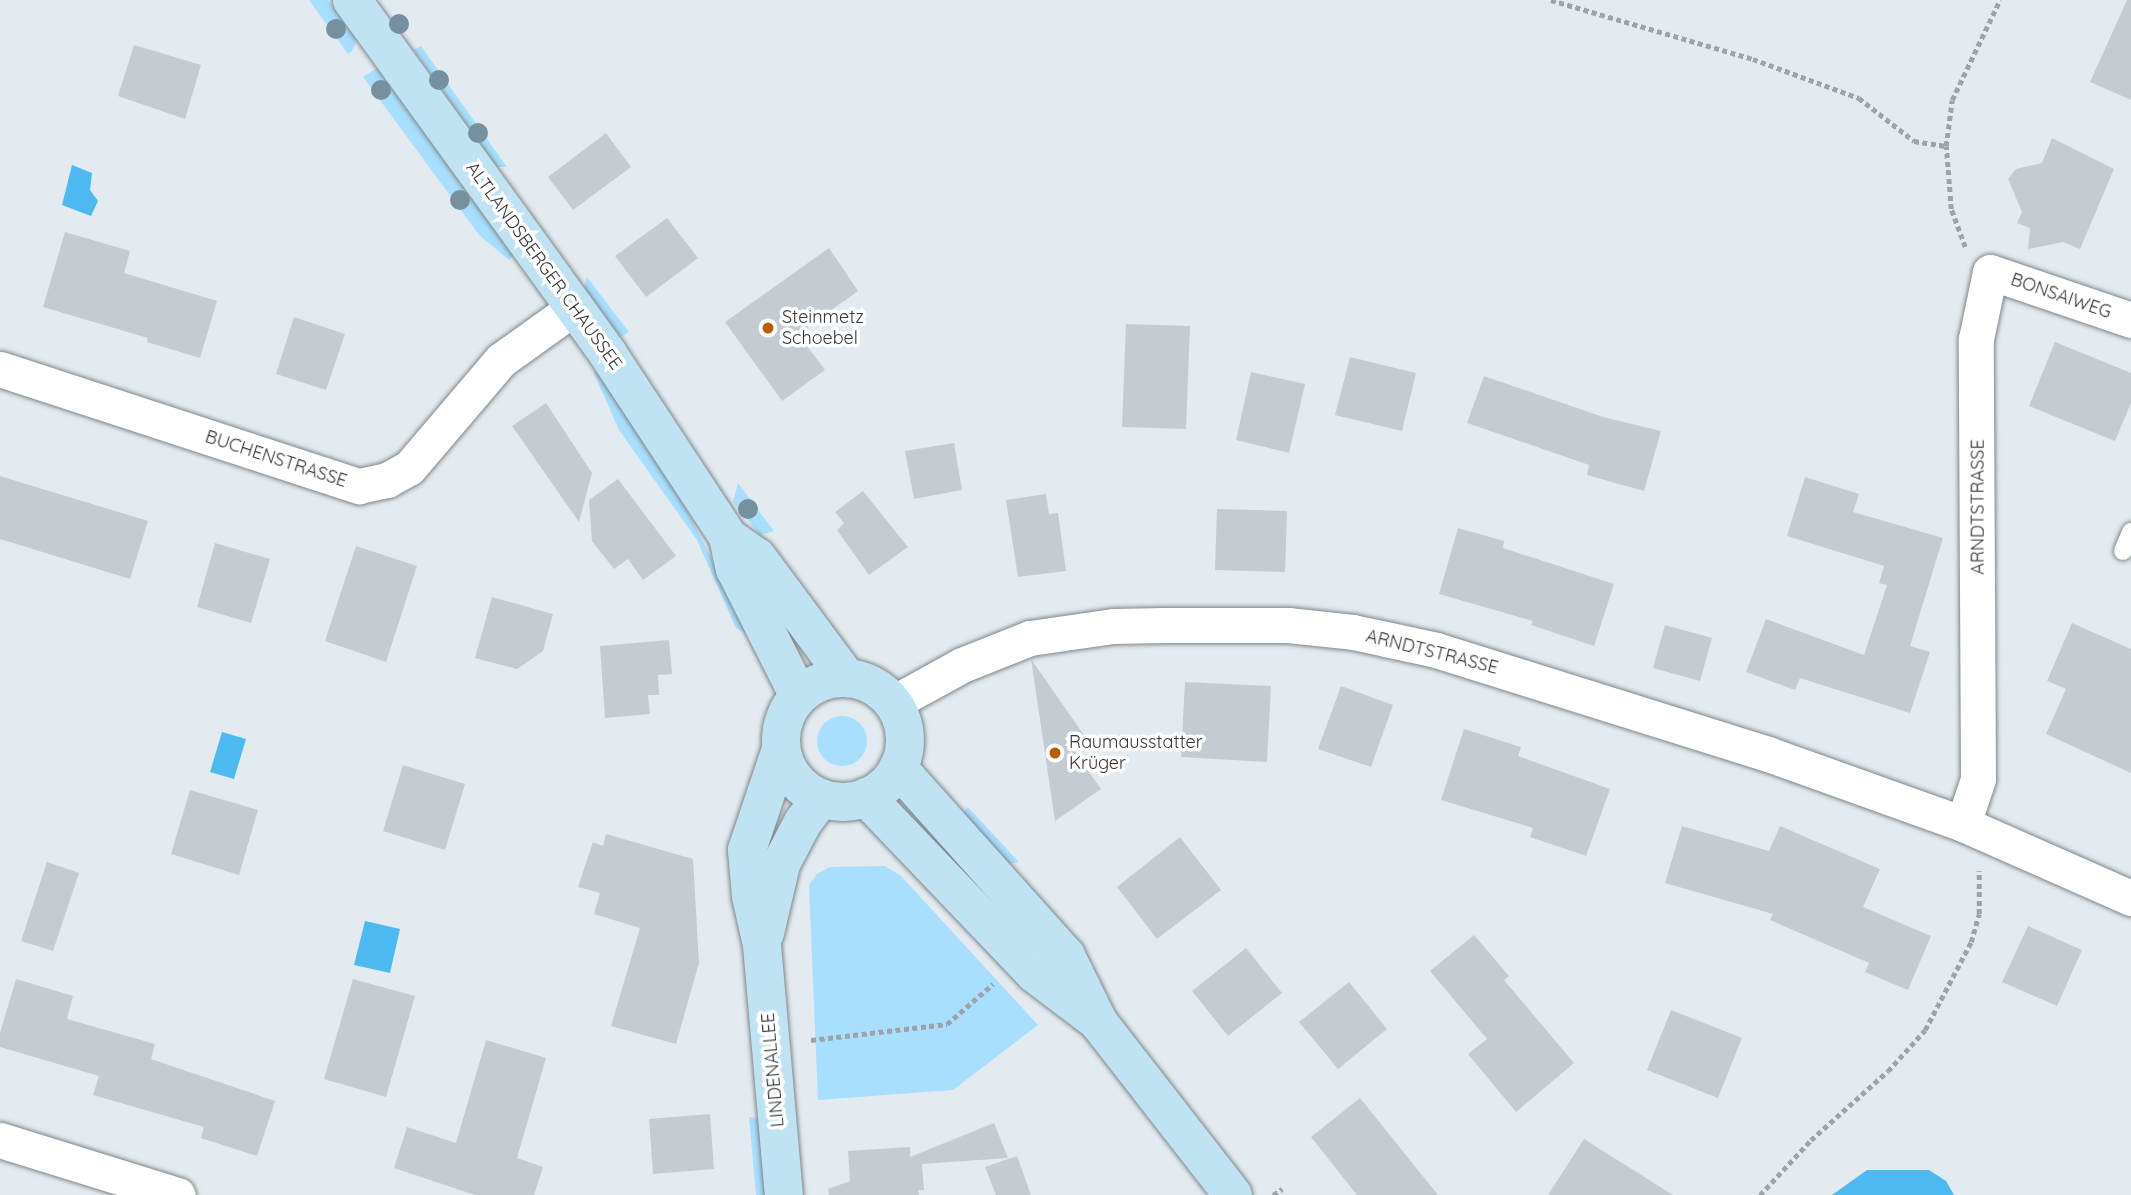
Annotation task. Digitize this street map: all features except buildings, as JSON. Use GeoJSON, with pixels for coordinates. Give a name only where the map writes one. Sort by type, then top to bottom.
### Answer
{"type":"FeatureCollection","features":[{"type":"Feature","properties":{"kind":"main road","name":"ALTLANDSBERGER CHAUSSEE"},"geometry":{"type":"LineString","coordinates":[[352,0],[575,307],[728,537],[735,569],[799,696]]}},
{"type":"Feature","properties":{"kind":"main road","name":"ALTLANDSBERGER CHAUSSEE"},"geometry":{"type":"LineString","coordinates":[[728,537],[757,557],[847,678]]}},
{"type":"Feature","properties":{"kind":"main road"},"geometry":{"type":"LineString","coordinates":[[847,678],[880,691],[893,704],[905,735],[898,768],[884,785],[866,797],[843,801],[821,798],[794,779],[781,749],[781,730],[787,712],[799,696],[813,685],[847,678]]}},
{"type":"Feature","properties":{"kind":"main road","name":"LINDENALLEE"},"geometry":{"type":"LineString","coordinates":[[781,749],[747,850],[751,896],[762,945],[784,1195]]}},
{"type":"Feature","properties":{"kind":"main road"},"geometry":{"type":"LineString","coordinates":[[898,768],[1066,956],[1099,1023],[1233,1195]]}},
{"type":"Feature","properties":{"kind":"main road"},"geometry":{"type":"LineString","coordinates":[[866,797],[1034,973],[1099,1023]]}},
{"type":"Feature","properties":{"kind":"main road","name":"LINDENALLEE"},"geometry":{"type":"LineString","coordinates":[[762,945],[781,864],[803,822],[821,798]]}},
{"type":"Feature","properties":{"kind":"street","name":"BONSAIWEG"},"geometry":{"type":"LineString","coordinates":[[1990,272],[2131,320]]}},
{"type":"Feature","properties":{"kind":"street","name":"ARNDTSTRASSE"},"geometry":{"type":"LineString","coordinates":[[1976,830],[1976,339],[1990,272]]}},
{"type":"Feature","properties":{"kind":"street","name":"BUCHENSTRASSE"},"geometry":{"type":"LineString","coordinates":[[0,369],[359,486],[387,480],[409,468],[500,360],[575,307]]}},
{"type":"Feature","properties":{"kind":"street","name":"ARNDTSTRASSE"},"geometry":{"type":"LineString","coordinates":[[893,704],[962,665],[1030,638],[1113,626],[1301,626],[1353,632],[1436,650],[1768,754],[1976,830],[2131,898]]}},
{"type":"Feature","properties":{"kind":"street"},"geometry":{"type":"LineString","coordinates":[[0,1140],[178,1195]]}},
{"type":"Feature","properties":{"kind":"lane"},"geometry":{"type":"LineString","coordinates":[[2123,551],[2131,532]]}},
{"type":"Feature","properties":{"kind":"path"},"geometry":{"type":"LineString","coordinates":[[1551,0],[1753,59],[1859,98],[1914,141],[1946,146]]}},
{"type":"Feature","properties":{"kind":"path"},"geometry":{"type":"LineString","coordinates":[[1990,272],[1965,248],[1951,209],[1946,146],[1952,100],[2000,0]]}},
{"type":"Feature","properties":{"kind":"path"},"geometry":{"type":"LineString","coordinates":[[1760,1195],[1811,1140],[1888,1071],[1925,1030],[1971,942],[1979,914],[1976,830]]}},
{"type":"Feature","properties":{"kind":"path"},"geometry":{"type":"LineString","coordinates":[[807,1041],[947,1024],[1001,977]]}},
{"type":"Feature","properties":{"kind":"path"},"geometry":{"type":"LineString","coordinates":[[1273,1195],[1282,1189]]}},
{"type":"Feature","properties":{"kind":"shaded area"},"geometry":{"type":"Polygon","coordinates":[[[309,0],[328,0],[357,41],[352,51],[348,54],[309,0]]]}},
{"type":"Feature","properties":{"kind":"shaded area"},"geometry":{"type":"Polygon","coordinates":[[[421,46],[507,167],[497,167],[414,50],[421,46]]]}},
{"type":"Feature","properties":{"kind":"shaded area"},"geometry":{"type":"Polygon","coordinates":[[[377,68],[514,256],[509,260],[479,235],[363,77],[377,68]]]}},
{"type":"Feature","properties":{"kind":"shaded area"},"geometry":{"type":"Polygon","coordinates":[[[587,277],[629,332],[619,338],[584,287],[587,277]]]}},
{"type":"Feature","properties":{"kind":"shaded area"},"geometry":{"type":"Polygon","coordinates":[[[597,371],[682,501],[752,637],[736,628],[697,540],[619,430],[594,373],[597,371]]]}},
{"type":"Feature","properties":{"kind":"shaded area"},"geometry":{"type":"Polygon","coordinates":[[[738,483],[774,531],[760,535],[733,502],[738,483]]]}},
{"type":"Feature","properties":{"kind":"shaded area"},"geometry":{"type":"Polygon","coordinates":[[[842,716],[860,723],[867,741],[860,759],[842,766],[824,759],[817,741],[824,723],[842,716]]]}},
{"type":"Feature","properties":{"kind":"shaded area"},"geometry":{"type":"Polygon","coordinates":[[[968,807],[1019,862],[1004,865],[959,818],[968,807]]]}},
{"type":"Feature","properties":{"kind":"shaded area"},"geometry":{"type":"Polygon","coordinates":[[[885,866],[901,876],[1038,1025],[953,1090],[818,1100],[809,885],[817,874],[830,867],[885,866]]]}},
{"type":"Feature","properties":{"kind":"shaded area"},"geometry":{"type":"Polygon","coordinates":[[[749,1117],[759,1118],[765,1195],[756,1195],[749,1117]]]}},
{"type":"Feature","properties":{"kind":"water"},"geometry":{"type":"Polygon","coordinates":[[[72,165],[92,173],[90,190],[98,201],[91,216],[62,205],[72,165]]]}},
{"type":"Feature","properties":{"kind":"water"},"geometry":{"type":"Polygon","coordinates":[[[222,732],[246,739],[234,779],[210,772],[222,732]]]}},
{"type":"Feature","properties":{"kind":"water"},"geometry":{"type":"Polygon","coordinates":[[[365,921],[400,929],[390,973],[354,965],[365,921]]]}},
{"type":"Feature","properties":{"kind":"water"},"geometry":{"type":"Polygon","coordinates":[[[1867,1170],[1929,1170],[1946,1181],[1954,1195],[1832,1195],[1867,1170]]]}},
{"type":"Feature","properties":{"kind":"place","name":"Steinmetz Schoebel"},"geometry":{"type":"Point","coordinates":[768,328]}},
{"type":"Feature","properties":{"kind":"place","name":"Raumausstatter Krüger"},"geometry":{"type":"Point","coordinates":[1055,753]}}]}
